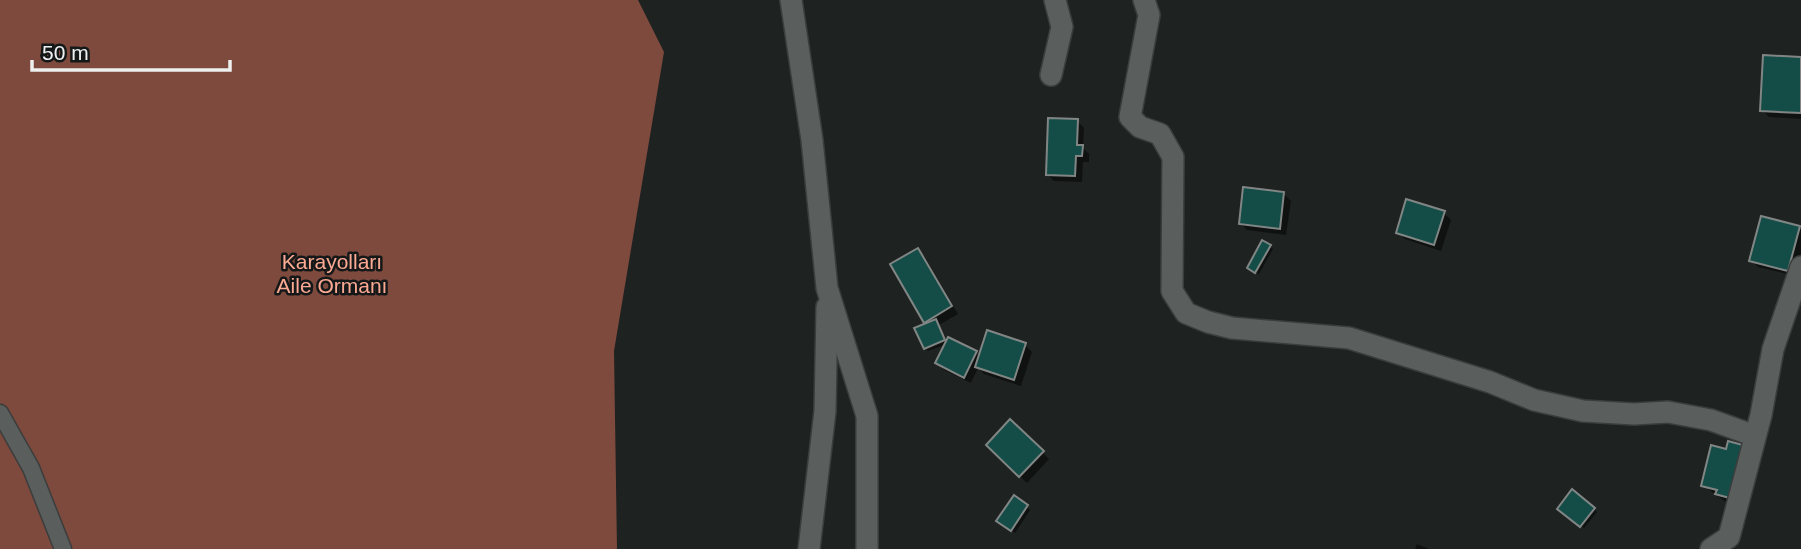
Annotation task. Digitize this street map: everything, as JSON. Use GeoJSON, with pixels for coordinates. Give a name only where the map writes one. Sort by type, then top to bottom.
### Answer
{"type":"FeatureCollection","features":[{"type":"Feature","properties":{"kind":"street"},"geometry":{"type":"LineString","coordinates":[[791,0],[812,140],[827,288],[825,411],[810,549]]}},
{"type":"Feature","properties":{"kind":"street"},"geometry":{"type":"LineString","coordinates":[[1051,75],[1062,27],[1055,0]]}},
{"type":"Feature","properties":{"kind":"street"},"geometry":{"type":"LineString","coordinates":[[1144,0],[1149,15],[1130,117],[1140,127],[1160,134],[1173,158],[1172,290],[1186,313],[1232,328],[1349,338],[1490,382],[1534,400],[1583,411],[1634,414],[1668,412],[1711,420],[1755,436]]}},
{"type":"Feature","properties":{"kind":"street"},"geometry":{"type":"LineString","coordinates":[[1711,549],[1733,543],[1773,349],[1801,267]]}},
{"type":"Feature","properties":{"kind":"street"},"geometry":{"type":"LineString","coordinates":[[827,288],[867,415],[867,549]]}},
{"type":"Feature","properties":{"kind":"lane"},"geometry":{"type":"LineString","coordinates":[[0,413],[31,468],[62,549]]}},
{"type":"Feature","properties":{"kind":"green space","name":"Karayolları Aile Ormanı"},"geometry":{"type":"Polygon","coordinates":[[[0,0],[638,0],[664,52],[614,351],[617,549],[0,549],[0,0]]]}},
{"type":"Feature","properties":{"kind":"building"},"geometry":{"type":"Polygon","coordinates":[[[1763,55],[1801,57],[1801,113],[1760,111],[1763,55]]]}},
{"type":"Feature","properties":{"kind":"building"},"geometry":{"type":"Polygon","coordinates":[[[1048,118],[1078,119],[1077,145],[1083,145],[1082,156],[1076,156],[1075,176],[1046,175],[1048,118]]]}},
{"type":"Feature","properties":{"kind":"building"},"geometry":{"type":"Polygon","coordinates":[[[1243,187],[1284,192],[1280,229],[1239,224],[1243,187]]]}},
{"type":"Feature","properties":{"kind":"building"},"geometry":{"type":"Polygon","coordinates":[[[1406,199],[1445,211],[1434,245],[1396,233],[1406,199]]]}},
{"type":"Feature","properties":{"kind":"building"},"geometry":{"type":"Polygon","coordinates":[[[1761,216],[1800,226],[1788,271],[1749,261],[1761,216]]]}},
{"type":"Feature","properties":{"kind":"building"},"geometry":{"type":"Polygon","coordinates":[[[1262,240],[1271,245],[1255,273],[1247,268],[1262,240]]]}},
{"type":"Feature","properties":{"kind":"building"},"geometry":{"type":"Polygon","coordinates":[[[918,248],[952,306],[924,323],[890,264],[918,248]]]}},
{"type":"Feature","properties":{"kind":"building"},"geometry":{"type":"Polygon","coordinates":[[[936,319],[945,340],[924,349],[914,328],[936,319]]]}},
{"type":"Feature","properties":{"kind":"building"},"geometry":{"type":"Polygon","coordinates":[[[987,330],[1026,343],[1014,380],[975,367],[987,330]]]}},
{"type":"Feature","properties":{"kind":"building"},"geometry":{"type":"Polygon","coordinates":[[[948,337],[977,351],[964,378],[935,363],[948,337]]]}},
{"type":"Feature","properties":{"kind":"building"},"geometry":{"type":"Polygon","coordinates":[[[1010,419],[1044,451],[1019,477],[986,445],[1010,419]]]}},
{"type":"Feature","properties":{"kind":"building"},"geometry":{"type":"Polygon","coordinates":[[[1728,441],[1750,447],[1737,500],[1715,494],[1717,490],[1701,486],[1711,445],[1726,449],[1728,441]]]}},
{"type":"Feature","properties":{"kind":"building"},"geometry":{"type":"Polygon","coordinates":[[[1572,489],[1595,508],[1580,527],[1557,509],[1572,489]]]}},
{"type":"Feature","properties":{"kind":"building"},"geometry":{"type":"Polygon","coordinates":[[[1014,495],[1028,505],[1011,531],[996,521],[1014,495]]]}}]}
